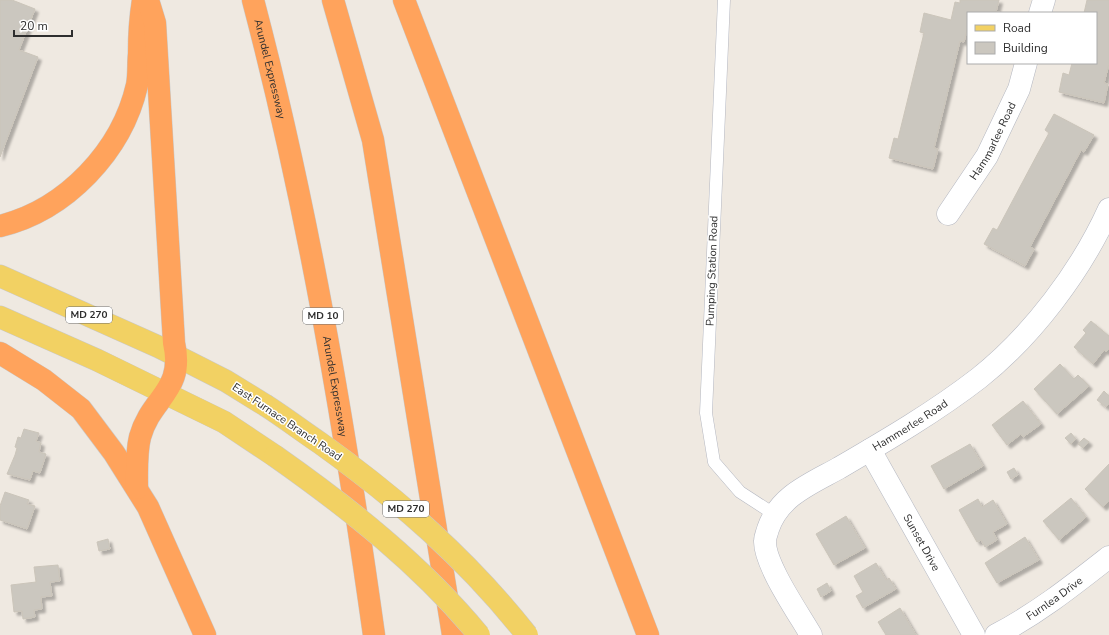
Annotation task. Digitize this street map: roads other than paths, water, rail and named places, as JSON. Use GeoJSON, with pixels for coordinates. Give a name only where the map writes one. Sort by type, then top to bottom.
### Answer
{"type":"FeatureCollection","features":[{"type":"Feature","properties":{"kind":"highway"},"geometry":{"type":"LineString","coordinates":[[0,226],[32,215],[62,198],[93,168],[111,147],[123,125],[138,84],[140,25],[143,0]]}},
{"type":"Feature","properties":{"kind":"highway"},"geometry":{"type":"LineString","coordinates":[[137,488],[140,437],[152,409],[166,394],[174,378],[177,357],[174,343],[155,23],[148,0]]}},
{"type":"Feature","properties":{"kind":"highway","name":"Arundel Expressway"},"geometry":{"type":"LineString","coordinates":[[253,0],[290,150],[334,373],[374,635]]}},
{"type":"Feature","properties":{"kind":"highway"},"geometry":{"type":"LineString","coordinates":[[333,0],[373,140],[453,635]]}},
{"type":"Feature","properties":{"kind":"highway"},"geometry":{"type":"LineString","coordinates":[[404,0],[648,635]]}},
{"type":"Feature","properties":{"kind":"highway"},"geometry":{"type":"LineString","coordinates":[[0,353],[44,380],[81,409],[114,453],[148,507],[205,635]]}},
{"type":"Feature","properties":{"kind":"main road","name":"East Furnace Branch Road"},"geometry":{"type":"LineString","coordinates":[[0,276],[65,304],[177,357],[226,381],[265,405],[374,482],[410,512],[463,562],[501,602],[527,635]]}},
{"type":"Feature","properties":{"kind":"main road","name":"MD 270"},"geometry":{"type":"LineString","coordinates":[[0,317],[97,360],[224,422],[328,494],[383,537],[436,588],[479,635]]}},
{"type":"Feature","properties":{"kind":"street"},"geometry":{"type":"LineString","coordinates":[[1040,12],[1044,0]]}},
{"type":"Feature","properties":{"kind":"street","name":"Hammarlee Road"},"geometry":{"type":"LineString","coordinates":[[948,214],[987,156],[1019,89],[1026,64]]}},
{"type":"Feature","properties":{"kind":"street","name":"Hammerlee Road"},"geometry":{"type":"LineString","coordinates":[[811,635],[770,561],[765,541],[774,514],[786,500],[809,484],[870,450],[942,406],[980,377],[1013,346],[1043,314],[1074,271],[1099,232],[1109,210]]}},
{"type":"Feature","properties":{"kind":"street","name":"Sunset Drive"},"geometry":{"type":"LineString","coordinates":[[870,450],[974,635]]}},
{"type":"Feature","properties":{"kind":"street","name":"Furnlea Drive"},"geometry":{"type":"LineString","coordinates":[[996,635],[1026,620],[1063,594],[1109,557]]}},
{"type":"Feature","properties":{"kind":"lane","name":"Pumping Station Road"},"geometry":{"type":"LineString","coordinates":[[724,0],[706,413],[714,462],[740,492],[774,514]]}}]}
